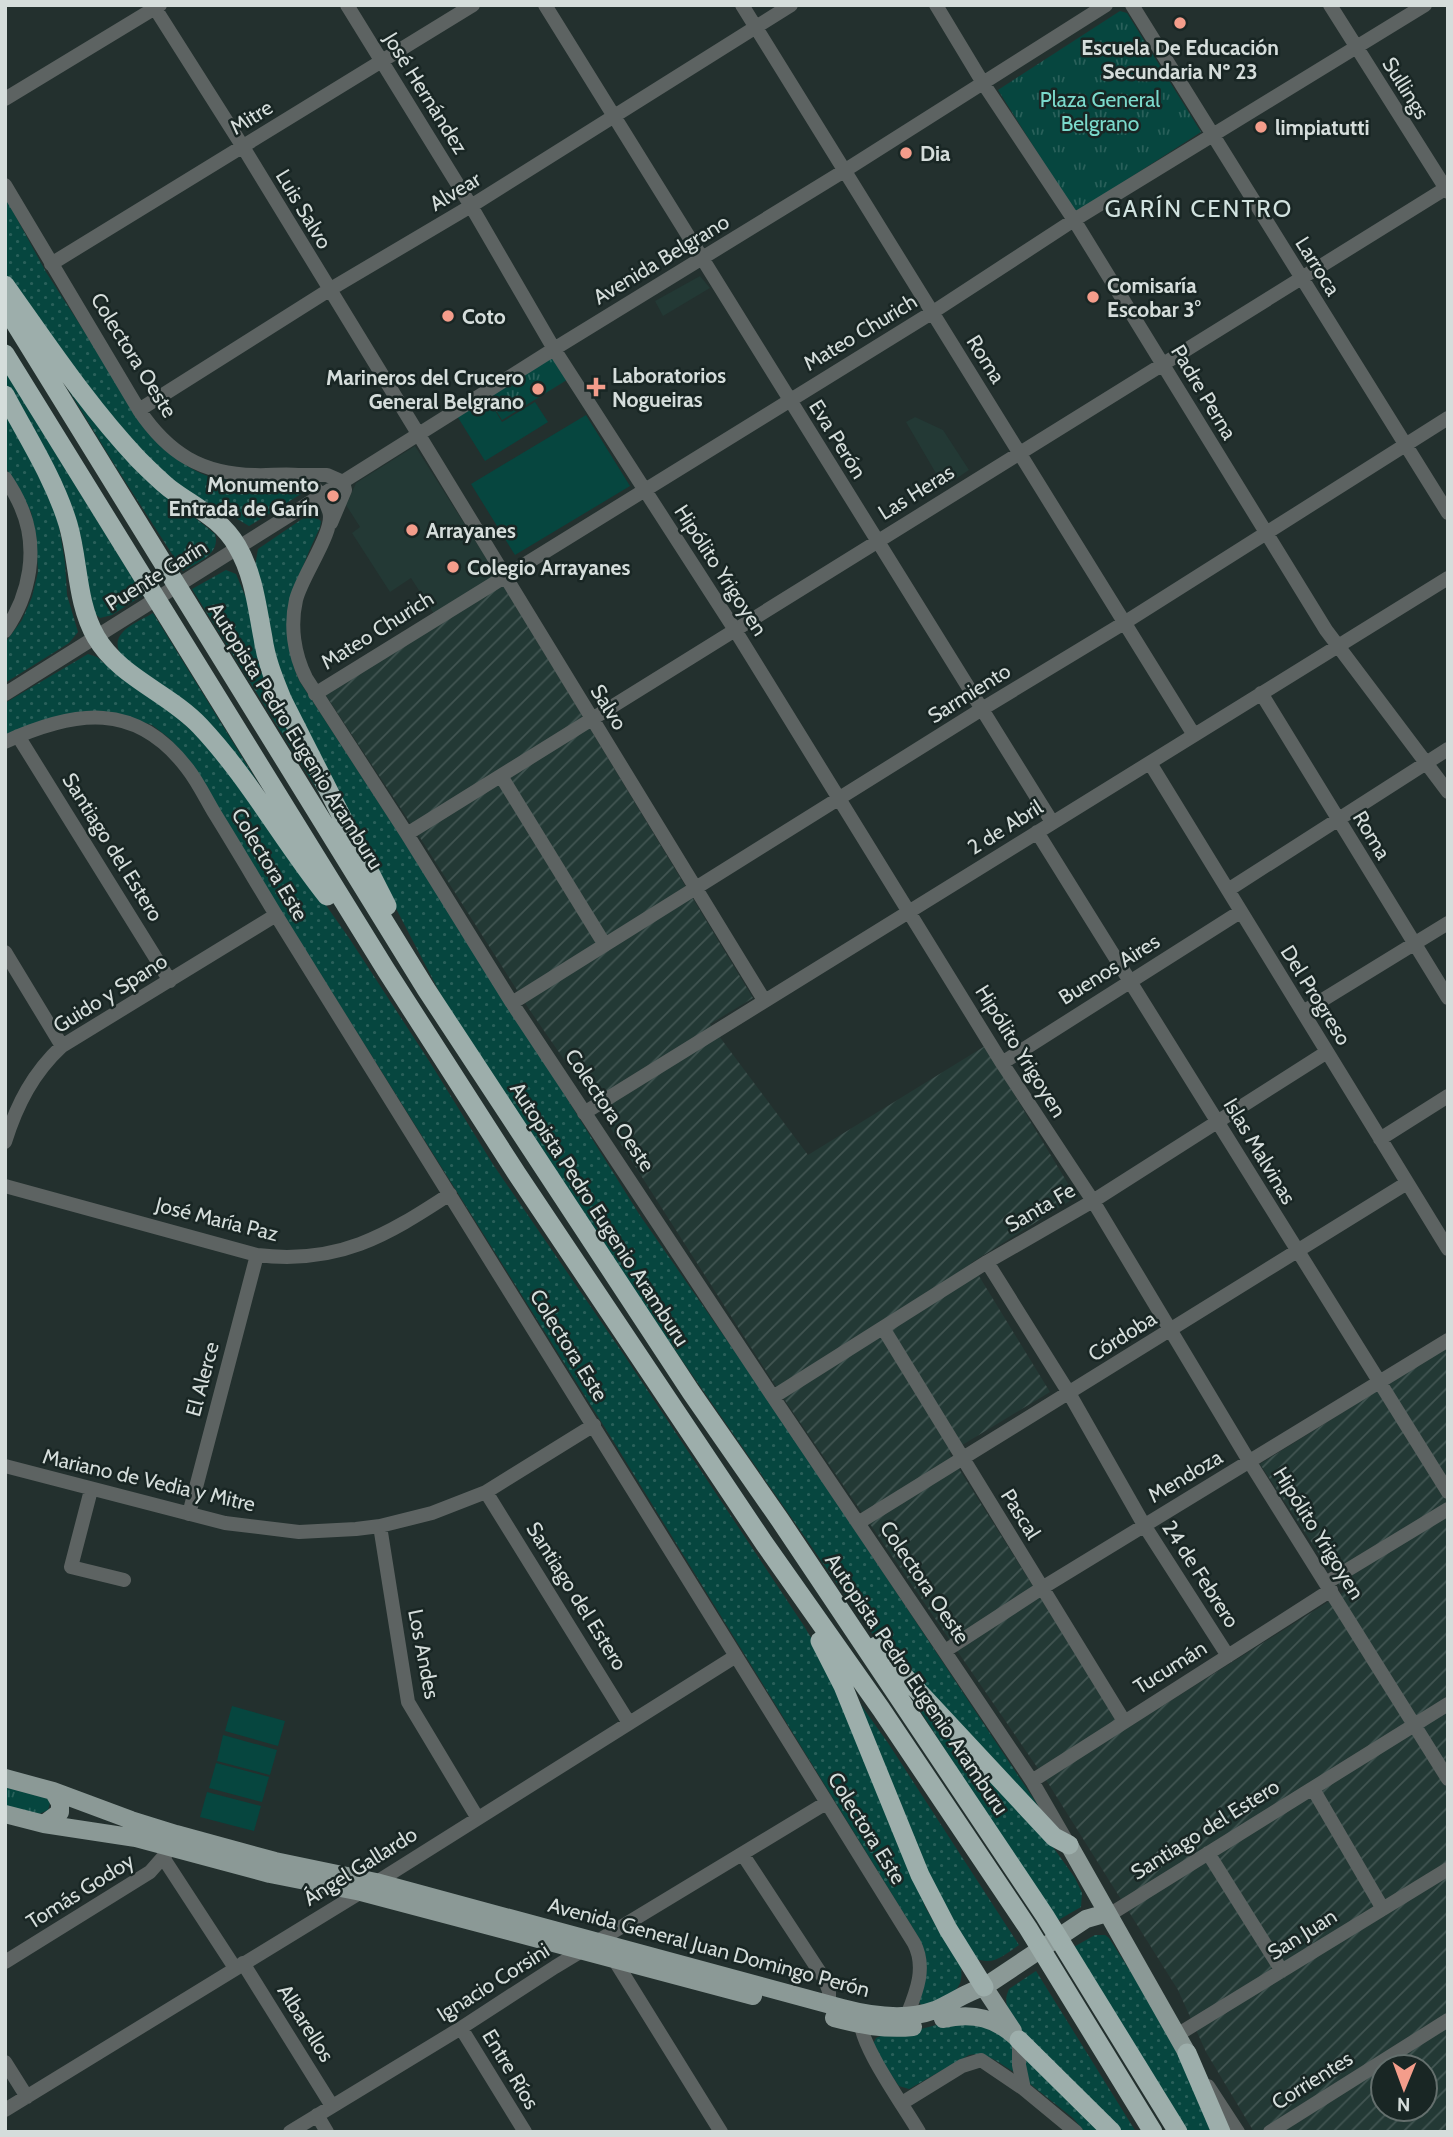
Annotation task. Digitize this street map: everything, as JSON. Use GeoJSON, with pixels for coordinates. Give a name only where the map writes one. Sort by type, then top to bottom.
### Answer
{"type":"FeatureCollection","features":[{"type":"Feature","properties":{"kind":"highway"},"geometry":{"type":"LineString","coordinates":[[5,285],[87,396],[138,458],[169,488],[208,513],[238,547],[253,584],[271,672],[282,699],[373,877],[426,989]]}},
{"type":"Feature","properties":{"kind":"highway","name":"Autopista Pedro Eugenio Aramburu"},"geometry":{"type":"LineString","coordinates":[[5,307],[426,989],[639,1314],[1045,1916],[1178,2132]]}},
{"type":"Feature","properties":{"kind":"highway"},"geometry":{"type":"LineString","coordinates":[[5,354],[386,970],[517,1174],[764,1543],[881,1709],[1028,1928],[1153,2132]]}},
{"type":"Feature","properties":{"kind":"highway"},"geometry":{"type":"LineString","coordinates":[[5,395],[61,504],[73,547],[79,590],[88,622],[103,649],[174,703],[219,746],[324,892],[386,970]]}},
{"type":"Feature","properties":{"kind":"highway"},"geometry":{"type":"LineString","coordinates":[[780,1520],[870,1640],[1054,1837],[1069,1845]]}},
{"type":"Feature","properties":{"kind":"highway"},"geometry":{"type":"LineString","coordinates":[[764,1543],[843,1686],[915,1863],[935,1905],[984,1987]]}},
{"type":"Feature","properties":{"kind":"highway"},"geometry":{"type":"LineString","coordinates":[[1019,2040],[1112,2132]]}},
{"type":"Feature","properties":{"kind":"highway"},"geometry":{"type":"LineString","coordinates":[[1182,2044],[1221,2132]]}},
{"type":"Feature","properties":{"kind":"main road","name":"Avenida General Juan Domingo Perón"},"geometry":{"type":"LineString","coordinates":[[5,1778],[53,1791],[176,1834],[614,1959],[860,2019],[904,2022],[943,2019],[977,1999],[984,1987]]}},
{"type":"Feature","properties":{"kind":"main road"},"geometry":{"type":"LineString","coordinates":[[44,1824],[60,1812],[60,1803],[53,1791]]}},
{"type":"Feature","properties":{"kind":"main road","name":"Avenida General Juan Domingo Perón"},"geometry":{"type":"LineString","coordinates":[[5,1814],[44,1824],[136,1838],[168,1853],[270,1874],[369,1887],[600,1942],[829,2004],[860,2019]]}},
{"type":"Feature","properties":{"kind":"main road","name":"Colectora Oeste"},"geometry":{"type":"LineString","coordinates":[[1069,1845],[1182,2044]]}},
{"type":"Feature","properties":{"kind":"main road","name":"Santiago del Estero"},"geometry":{"type":"LineString","coordinates":[[984,1987],[1086,1919],[1107,1913]]}},
{"type":"Feature","properties":{"kind":"main road","name":"Avenida General Juan Domingo Perón"},"geometry":{"type":"LineString","coordinates":[[904,2022],[937,2009],[969,1991],[984,1987]]}},
{"type":"Feature","properties":{"kind":"main road"},"geometry":{"type":"LineString","coordinates":[[984,1987],[1019,2040]]}},
{"type":"Feature","properties":{"kind":"main road"},"geometry":{"type":"LineString","coordinates":[[943,2019],[966,2015],[990,2019],[1019,2040]]}},
{"type":"Feature","properties":{"kind":"street","name":"José Hernández"},"geometry":{"type":"LineString","coordinates":[[347,5],[471,206],[554,349]]}},
{"type":"Feature","properties":{"kind":"street","name":"Mitre"},"geometry":{"type":"LineString","coordinates":[[51,264],[473,5]]}},
{"type":"Feature","properties":{"kind":"street","name":"Eva Perón"},"geometry":{"type":"LineString","coordinates":[[545,5],[1052,822]]}},
{"type":"Feature","properties":{"kind":"street","name":"Roma"},"geometry":{"type":"LineString","coordinates":[[742,5],[1194,735]]}},
{"type":"Feature","properties":{"kind":"street","name":"Alvear"},"geometry":{"type":"LineString","coordinates":[[139,410],[791,5]]}},
{"type":"Feature","properties":{"kind":"street","name":"Padre Perna"},"geometry":{"type":"LineString","coordinates":[[936,5],[983,83],[1074,220],[1326,630],[1448,792]]}},
{"type":"Feature","properties":{"kind":"street","name":"Avenida Belgrano"},"geometry":{"type":"LineString","coordinates":[[238,547],[844,172],[1106,5]]}},
{"type":"Feature","properties":{"kind":"street","name":"Larroca"},"geometry":{"type":"LineString","coordinates":[[1132,5],[1448,513]]}},
{"type":"Feature","properties":{"kind":"street","name":"Sullings"},"geometry":{"type":"LineString","coordinates":[[1330,5],[1447,189]]}},
{"type":"Feature","properties":{"kind":"street","name":"Mateo Churich"},"geometry":{"type":"LineString","coordinates":[[315,694],[933,312],[1074,220],[1425,5]]}},
{"type":"Feature","properties":{"kind":"street"},"geometry":{"type":"LineString","coordinates":[[5,99],[156,6]]}},
{"type":"Feature","properties":{"kind":"street","name":"Luis Salvo"},"geometry":{"type":"LineString","coordinates":[[156,6],[418,435]]}},
{"type":"Feature","properties":{"kind":"street","name":"Colectora Oeste"},"geometry":{"type":"LineString","coordinates":[[5,185],[139,410],[167,445],[181,456],[224,472],[251,475],[327,475],[343,482],[345,490],[296,597],[293,634],[299,664],[315,694],[407,834],[512,1003],[1032,1781],[1069,1845]]}},
{"type":"Feature","properties":{"kind":"street","name":"Las Heras"},"geometry":{"type":"LineString","coordinates":[[407,834],[1162,363],[1447,189]]}},
{"type":"Feature","properties":{"kind":"street","name":"Hipólito Yrigoyen"},"geometry":{"type":"LineString","coordinates":[[554,349],[735,630],[1002,1063],[1093,1201],[1170,1331],[1448,1779]]}},
{"type":"Feature","properties":{"kind":"street","name":"Sarmiento"},"geometry":{"type":"LineString","coordinates":[[512,1003],[1448,418]]}},
{"type":"Feature","properties":{"kind":"street","name":"Salvo"},"geometry":{"type":"LineString","coordinates":[[418,435],[764,1000]]}},
{"type":"Feature","properties":{"kind":"street"},"geometry":{"type":"LineString","coordinates":[[300,475],[330,512],[329,527]]}},
{"type":"Feature","properties":{"kind":"street"},"geometry":{"type":"LineString","coordinates":[[5,478],[22,508],[30,550],[26,589],[15,616],[5,631]]}},
{"type":"Feature","properties":{"kind":"street","name":"Puente Garín"},"geometry":{"type":"LineString","coordinates":[[5,694],[238,547]]}},
{"type":"Feature","properties":{"kind":"street","name":"2 de Abril"},"geometry":{"type":"LineString","coordinates":[[584,1113],[1448,578]]}},
{"type":"Feature","properties":{"kind":"street","name":"Roma"},"geometry":{"type":"LineString","coordinates":[[1261,693],[1448,998]]}},
{"type":"Feature","properties":{"kind":"street","name":"Colectora Este"},"geometry":{"type":"LineString","coordinates":[[12,739],[54,723],[77,718],[115,718],[150,733],[167,746],[188,769],[914,1943],[920,1956],[920,1975],[904,2022]]}},
{"type":"Feature","properties":{"kind":"street","name":"Santiago del Estero"},"geometry":{"type":"LineString","coordinates":[[12,739],[170,981]]}},
{"type":"Feature","properties":{"kind":"street"},"geometry":{"type":"LineString","coordinates":[[1227,890],[1448,749]]}},
{"type":"Feature","properties":{"kind":"street","name":"Del Progreso"},"geometry":{"type":"LineString","coordinates":[[1150,763],[1448,1249]]}},
{"type":"Feature","properties":{"kind":"street"},"geometry":{"type":"LineString","coordinates":[[502,776],[605,945]]}},
{"type":"Feature","properties":{"kind":"street","name":"Islas Malvinas"},"geometry":{"type":"LineString","coordinates":[[1037,832],[1448,1492]]}},
{"type":"Feature","properties":{"kind":"street","name":"Buenos Aires"},"geometry":{"type":"LineString","coordinates":[[1002,1063],[1240,912]]}},
{"type":"Feature","properties":{"kind":"street","name":"Guido y Spano"},"geometry":{"type":"LineString","coordinates":[[5,1142],[25,1091],[47,1060],[62,1046],[276,915]]}},
{"type":"Feature","properties":{"kind":"street"},"geometry":{"type":"LineString","coordinates":[[1303,1012],[1448,923]]}},
{"type":"Feature","properties":{"kind":"street"},"geometry":{"type":"LineString","coordinates":[[5,952],[62,1046]]}},
{"type":"Feature","properties":{"kind":"street","name":"Santa Fe"},"geometry":{"type":"LineString","coordinates":[[773,1397],[987,1262],[1093,1201],[1327,1052]]}},
{"type":"Feature","properties":{"kind":"street"},"geometry":{"type":"LineString","coordinates":[[1380,1139],[1448,1096]]}},
{"type":"Feature","properties":{"kind":"street","name":"Córdoba"},"geometry":{"type":"LineString","coordinates":[[858,1523],[1407,1183]]}},
{"type":"Feature","properties":{"kind":"street","name":"José María Paz"},"geometry":{"type":"LineString","coordinates":[[5,1185],[257,1255],[298,1257],[345,1251],[397,1227],[450,1194]]}},
{"type":"Feature","properties":{"kind":"street","name":"El Alerce"},"geometry":{"type":"LineString","coordinates":[[189,1514],[257,1255]]}},
{"type":"Feature","properties":{"kind":"street","name":"24 de Febrero"},"geometry":{"type":"LineString","coordinates":[[987,1262],[1069,1393],[1144,1525],[1228,1656]]}},
{"type":"Feature","properties":{"kind":"street","name":"Pascal"},"geometry":{"type":"LineString","coordinates":[[883,1328],[1125,1721]]}},
{"type":"Feature","properties":{"kind":"street","name":"Mendoza"},"geometry":{"type":"LineString","coordinates":[[945,1651],[1042,1588],[1448,1340]]}},
{"type":"Feature","properties":{"kind":"street","name":"Mariano de Vedia y Mitre"},"geometry":{"type":"LineString","coordinates":[[5,1466],[225,1523],[299,1532],[380,1525],[432,1513],[485,1492],[594,1425]]}},
{"type":"Feature","properties":{"kind":"street"},"geometry":{"type":"LineString","coordinates":[[91,1490],[71,1567],[124,1580]]}},
{"type":"Feature","properties":{"kind":"street","name":"Santiago del Estero"},"geometry":{"type":"LineString","coordinates":[[485,1492],[629,1723]]}},
{"type":"Feature","properties":{"kind":"street","name":"Tucumán"},"geometry":{"type":"LineString","coordinates":[[1032,1781],[1228,1656],[1448,1509]]}},
{"type":"Feature","properties":{"kind":"street","name":"Los Andes"},"geometry":{"type":"LineString","coordinates":[[380,1525],[408,1702],[477,1817]]}},
{"type":"Feature","properties":{"kind":"street","name":"Ángel Gallardo"},"geometry":{"type":"LineString","coordinates":[[5,2110],[369,1887],[736,1656]]}},
{"type":"Feature","properties":{"kind":"street","name":"Santiago del Estero"},"geometry":{"type":"LineString","coordinates":[[1107,1913],[1117,1910],[1448,1704]]}},
{"type":"Feature","properties":{"kind":"street"},"geometry":{"type":"LineString","coordinates":[[1313,1789],[1383,1909]]}},
{"type":"Feature","properties":{"kind":"street","name":"Ignacio Corsini"},"geometry":{"type":"LineString","coordinates":[[290,2132],[583,1950],[827,1803]]}},
{"type":"Feature","properties":{"kind":"street","name":"Tomás Godoy"},"geometry":{"type":"LineString","coordinates":[[5,1962],[150,1872],[168,1853]]}},
{"type":"Feature","properties":{"kind":"street","name":"Albarellos"},"geometry":{"type":"LineString","coordinates":[[168,1853],[332,2106]]}},
{"type":"Feature","properties":{"kind":"street"},"geometry":{"type":"LineString","coordinates":[[1208,1853],[1282,1971]]}},
{"type":"Feature","properties":{"kind":"street"},"geometry":{"type":"LineString","coordinates":[[743,1856],[825,1980],[829,1991],[829,2004]]}},
{"type":"Feature","properties":{"kind":"street","name":"San Juan"},"geometry":{"type":"LineString","coordinates":[[1182,2044],[1282,1971],[1448,1869]]}},
{"type":"Feature","properties":{"kind":"street"},"geometry":{"type":"LineString","coordinates":[[600,1942],[614,1959],[721,2132]]}},
{"type":"Feature","properties":{"kind":"street"},"geometry":{"type":"LineString","coordinates":[[860,2019],[866,2046],[919,2132]]}},
{"type":"Feature","properties":{"kind":"street","name":"Corrientes"},"geometry":{"type":"LineString","coordinates":[[1270,2132],[1448,2020]]}},
{"type":"Feature","properties":{"kind":"street","name":"Entre Ríos"},"geometry":{"type":"LineString","coordinates":[[461,2028],[525,2132]]}},
{"type":"Feature","properties":{"kind":"street"},"geometry":{"type":"LineString","coordinates":[[1019,2040],[1019,2065],[1024,2089]]}},
{"type":"Feature","properties":{"kind":"street","name":"Colectora Oeste"},"geometry":{"type":"LineString","coordinates":[[1182,2044],[1238,2132]]}},
{"type":"Feature","properties":{"kind":"street"},"geometry":{"type":"LineString","coordinates":[[902,2103],[962,2066],[981,2060],[1024,2089],[1076,2132]]}},
{"type":"Feature","properties":{"kind":"street"},"geometry":{"type":"LineString","coordinates":[[5,2062],[27,2097]]}},
{"type":"Feature","properties":{"kind":"street"},"geometry":{"type":"LineString","coordinates":[[317,2115],[327,2132]]}},
{"type":"Feature","properties":{"kind":"shaded area"},"geometry":{"type":"Polygon","coordinates":[[[700,276],[710,288],[663,316],[655,301],[700,276]]]}},
{"type":"Feature","properties":{"kind":"shaded area"},"geometry":{"type":"Polygon","coordinates":[[[915,417],[943,430],[969,470],[944,487],[906,422],[915,417]]]}},
{"type":"Feature","properties":{"kind":"shaded area","name":"Arrayanes"},"geometry":{"type":"Polygon","coordinates":[[[415,446],[497,575],[434,614],[411,578],[390,592],[352,533],[360,527],[346,505],[356,483],[415,446]]]}},
{"type":"Feature","properties":{"kind":"shaded area"},"geometry":{"type":"Polygon","coordinates":[[[502,583],[753,998],[710,1024],[808,1155],[985,1046],[1076,1197],[971,1263],[1050,1392],[949,1453],[1124,1730],[1344,1592],[1260,1464],[1448,1347],[1448,2132],[1254,2132],[1206,2052],[1178,1990],[1048,1783],[784,1399],[325,694],[502,583]]]}},
{"type":"Feature","properties":{"kind":"green space","name":"Plaza General Belgrano"},"geometry":{"type":"Polygon","coordinates":[[[1120,11],[1127,13],[1201,132],[1078,211],[1073,209],[998,90],[1120,11]]]}},
{"type":"Feature","properties":{"kind":"green space"},"geometry":{"type":"Polygon","coordinates":[[[5,197],[46,272],[149,432],[162,446],[201,474],[241,482],[256,491],[298,487],[301,494],[249,526],[224,511],[186,496],[132,448],[5,277],[5,197]]]}},
{"type":"Feature","properties":{"kind":"green space"},"geometry":{"type":"Polygon","coordinates":[[[31,329],[177,503],[215,534],[215,547],[207,557],[183,571],[31,329]]]}},
{"type":"Feature","properties":{"kind":"green space"},"geometry":{"type":"Polygon","coordinates":[[[555,354],[570,378],[502,420],[487,396],[555,354]]]}},
{"type":"Feature","properties":{"kind":"green space"},"geometry":{"type":"Polygon","coordinates":[[[5,371],[143,595],[112,615],[100,618],[95,614],[45,460],[5,385],[5,371]]]}},
{"type":"Feature","properties":{"kind":"green space"},"geometry":{"type":"Polygon","coordinates":[[[487,397],[502,422],[535,402],[548,422],[485,461],[457,416],[487,397]]]}},
{"type":"Feature","properties":{"kind":"green space"},"geometry":{"type":"Polygon","coordinates":[[[5,405],[58,520],[67,595],[78,632],[69,643],[5,683],[5,643],[22,620],[32,597],[38,572],[36,535],[31,512],[5,466],[5,405]]]}},
{"type":"Feature","properties":{"kind":"green space"},"geometry":{"type":"Polygon","coordinates":[[[586,415],[630,486],[515,555],[471,484],[586,415]]]}},
{"type":"Feature","properties":{"kind":"green space"},"geometry":{"type":"Polygon","coordinates":[[[313,516],[321,521],[320,527],[297,584],[289,623],[292,662],[300,682],[461,929],[639,1214],[765,1395],[1047,1819],[889,1655],[868,1628],[652,1317],[442,997],[278,681],[255,566],[258,549],[305,517],[313,516]]]}},
{"type":"Feature","properties":{"kind":"green space"},"geometry":{"type":"Polygon","coordinates":[[[226,570],[236,574],[346,836],[192,589],[226,570]]]}},
{"type":"Feature","properties":{"kind":"green space"},"geometry":{"type":"Polygon","coordinates":[[[153,613],[286,828],[120,653],[118,639],[122,633],[153,613]]]}},
{"type":"Feature","properties":{"kind":"green space"},"geometry":{"type":"Polygon","coordinates":[[[88,654],[97,657],[122,679],[161,703],[212,749],[246,792],[349,938],[494,1166],[624,1355],[804,1626],[820,1653],[917,1881],[925,1907],[961,1967],[959,1985],[952,1993],[923,2007],[918,2001],[925,1961],[919,1938],[612,1439],[180,750],[152,725],[117,714],[5,737],[5,703],[88,654]]]}},
{"type":"Feature","properties":{"kind":"green space"},"geometry":{"type":"Polygon","coordinates":[[[905,1687],[1048,1840],[1075,1878],[1082,1893],[1081,1907],[1055,1922],[905,1687]]]}},
{"type":"Feature","properties":{"kind":"green space"},"geometry":{"type":"Polygon","coordinates":[[[851,1691],[888,1743],[1019,1945],[1004,1955],[987,1961],[975,1958],[939,1901],[851,1691]]]}},
{"type":"Feature","properties":{"kind":"green space"},"geometry":{"type":"Polygon","coordinates":[[[232,1706],[285,1721],[278,1746],[225,1731],[232,1706]]]}},
{"type":"Feature","properties":{"kind":"green space"},"geometry":{"type":"Polygon","coordinates":[[[223,1735],[277,1750],[270,1775],[217,1761],[223,1735]]]}},
{"type":"Feature","properties":{"kind":"green space"},"geometry":{"type":"Polygon","coordinates":[[[216,1763],[269,1777],[262,1802],[209,1788],[216,1763]]]}},
{"type":"Feature","properties":{"kind":"green space"},"geometry":{"type":"Polygon","coordinates":[[[5,1787],[49,1799],[48,1810],[37,1815],[5,1807],[5,1787]]]}},
{"type":"Feature","properties":{"kind":"green space"},"geometry":{"type":"Polygon","coordinates":[[[207,1792],[261,1806],[254,1831],[200,1817],[207,1792]]]}},
{"type":"Feature","properties":{"kind":"green space"},"geometry":{"type":"Polygon","coordinates":[[[1095,1935],[1109,1938],[1170,2033],[1215,2132],[1188,2132],[1072,1948],[1095,1935]]]}},
{"type":"Feature","properties":{"kind":"green space"},"geometry":{"type":"Polygon","coordinates":[[[1036,1971],[1136,2132],[1119,2132],[1056,2071],[1013,2018],[1006,2003],[1009,1989],[1036,1971]]]}},
{"type":"Feature","properties":{"kind":"green space"},"geometry":{"type":"Polygon","coordinates":[[[977,2020],[1012,2043],[1014,2072],[988,2057],[969,2055],[909,2089],[899,2086],[873,2044],[876,2038],[883,2035],[948,2022],[977,2020]]]}},
{"type":"Feature","properties":{"kind":"green space"},"geometry":{"type":"Polygon","coordinates":[[[1024,2053],[1103,2132],[1085,2132],[1073,2118],[1025,2080],[1024,2053]]]}},
{"type":"Feature","properties":{"kind":"place","name":"Escuela De Educación Secundaria Nº 23"},"geometry":{"type":"Point","coordinates":[1180,23]}},
{"type":"Feature","properties":{"kind":"place","name":"limpiatutti"},"geometry":{"type":"Point","coordinates":[1261,127]}},
{"type":"Feature","properties":{"kind":"place","name":"Dia"},"geometry":{"type":"Point","coordinates":[906,153]}},
{"type":"Feature","properties":{"kind":"place","name":"Comisaría Escobar 3°"},"geometry":{"type":"Point","coordinates":[1093,297]}},
{"type":"Feature","properties":{"kind":"place","name":"Coto"},"geometry":{"type":"Point","coordinates":[448,316]}},
{"type":"Feature","properties":{"kind":"place","name":"Laboratorios Nogueiras"},"geometry":{"type":"Point","coordinates":[596,387]}},
{"type":"Feature","properties":{"kind":"place","name":"Marineros del Crucero General Belgrano"},"geometry":{"type":"Point","coordinates":[538,389]}},
{"type":"Feature","properties":{"kind":"place","name":"Monumento Entrada de Garín"},"geometry":{"type":"Point","coordinates":[333,496]}},
{"type":"Feature","properties":{"kind":"place","name":"Arrayanes"},"geometry":{"type":"Point","coordinates":[412,530]}},
{"type":"Feature","properties":{"kind":"place","name":"Colegio Arrayanes"},"geometry":{"type":"Point","coordinates":[453,567]}},
{"type":"Feature","properties":{"kind":"district","name":"GARÍN CENTRO"},"geometry":{"type":"Point","coordinates":[1199,208]}}]}
